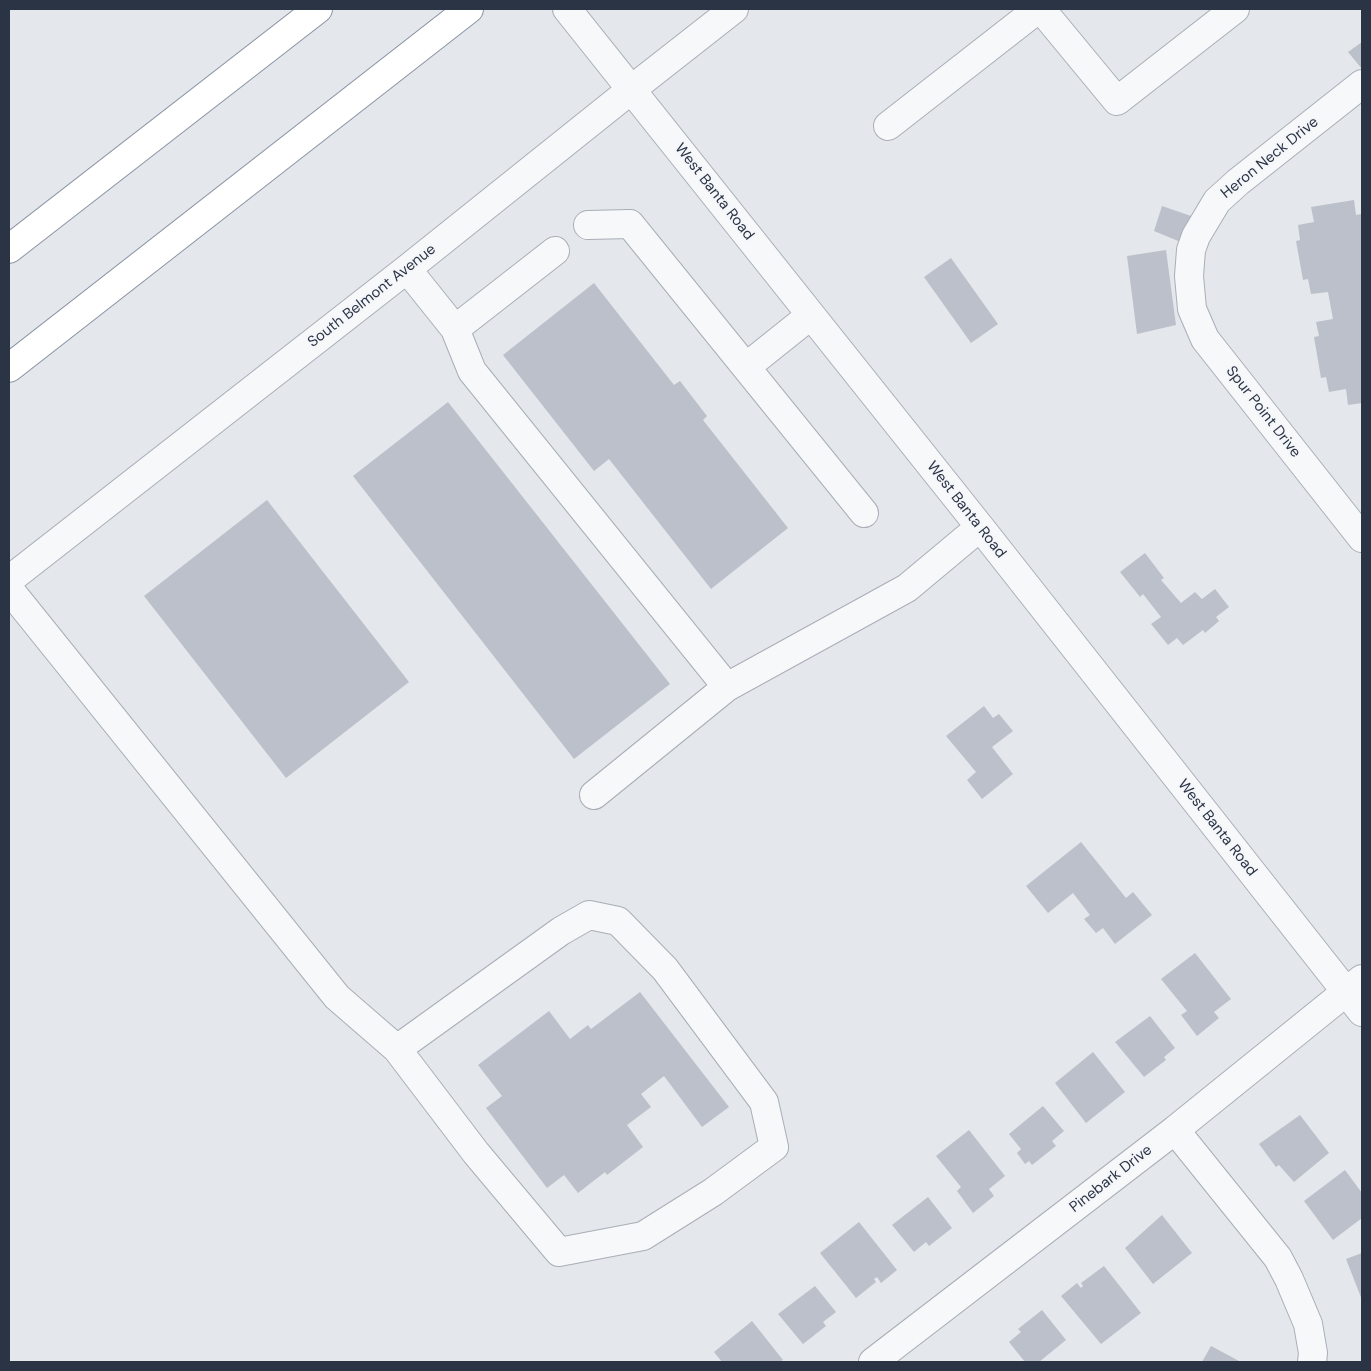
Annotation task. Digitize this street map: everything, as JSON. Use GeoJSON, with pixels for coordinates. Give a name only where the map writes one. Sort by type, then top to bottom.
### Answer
{"type":"FeatureCollection","features":[{"type":"Feature","properties":{"kind":"highway"},"geometry":{"type":"LineString","coordinates":[[9,249],[318,9]]}},
{"type":"Feature","properties":{"kind":"highway"},"geometry":{"type":"LineString","coordinates":[[9,368],[469,9]]}},
{"type":"Feature","properties":{"kind":"street","name":"West Banta Road"},"geometry":{"type":"LineString","coordinates":[[567,9],[632,88],[980,527],[1357,994]]}},
{"type":"Feature","properties":{"kind":"street","name":"South Belmont Avenue"},"geometry":{"type":"LineString","coordinates":[[9,580],[407,269],[632,88],[734,9]]}},
{"type":"Feature","properties":{"kind":"street"},"geometry":{"type":"LineString","coordinates":[[888,126],[1040,9],[1117,101],[1235,9]]}},
{"type":"Feature","properties":{"kind":"street","name":"Heron Neck Drive"},"geometry":{"type":"LineString","coordinates":[[1189,276],[1192,250],[1196,236],[1218,201],[1238,182],[1362,84]]}},
{"type":"Feature","properties":{"kind":"street"},"geometry":{"type":"LineString","coordinates":[[588,225],[630,224],[864,513]]}},
{"type":"Feature","properties":{"kind":"street"},"geometry":{"type":"LineString","coordinates":[[456,329],[555,251]]}},
{"type":"Feature","properties":{"kind":"street"},"geometry":{"type":"LineString","coordinates":[[407,269],[456,329],[472,371],[727,687]]}},
{"type":"Feature","properties":{"kind":"street","name":"Spur Point Drive"},"geometry":{"type":"LineString","coordinates":[[1189,276],[1192,308],[1205,339],[1362,538]]}},
{"type":"Feature","properties":{"kind":"street"},"geometry":{"type":"LineString","coordinates":[[746,367],[811,315]]}},
{"type":"Feature","properties":{"kind":"street"},"geometry":{"type":"LineString","coordinates":[[594,795],[727,687],[907,588],[980,527]]}},
{"type":"Feature","properties":{"kind":"street"},"geometry":{"type":"LineString","coordinates":[[9,589],[337,997],[397,1049],[476,1154],[559,1252],[643,1236],[713,1192],[774,1147],[764,1102],[666,969],[618,921],[589,914],[561,931],[397,1049]]}},
{"type":"Feature","properties":{"kind":"street","name":"Pinebark Drive"},"geometry":{"type":"LineString","coordinates":[[873,1362],[1175,1130],[1357,994]]}},
{"type":"Feature","properties":{"kind":"street"},"geometry":{"type":"LineString","coordinates":[[1175,1130],[1278,1258],[1293,1287],[1308,1324],[1313,1353],[1312,1362]]}},
{"type":"Feature","properties":{"kind":"building"},"geometry":{"type":"Polygon","coordinates":[[[1362,42],[1362,69],[1348,52],[1362,42]]]}},
{"type":"Feature","properties":{"kind":"building"},"geometry":{"type":"Polygon","coordinates":[[[1354,200],[1356,215],[1362,214],[1362,403],[1348,405],[1346,389],[1329,392],[1326,377],[1321,378],[1314,337],[1319,336],[1316,322],[1333,319],[1328,292],[1311,294],[1308,279],[1303,280],[1296,241],[1300,240],[1298,225],[1314,222],[1311,207],[1354,200]]]}},
{"type":"Feature","properties":{"kind":"building"},"geometry":{"type":"Polygon","coordinates":[[[1162,206],[1194,217],[1183,243],[1154,231],[1162,206]]]}},
{"type":"Feature","properties":{"kind":"building"},"geometry":{"type":"Polygon","coordinates":[[[1166,250],[1176,325],[1137,334],[1127,256],[1166,250]]]}},
{"type":"Feature","properties":{"kind":"building"},"geometry":{"type":"Polygon","coordinates":[[[951,258],[998,324],[971,343],[924,277],[951,258]]]}},
{"type":"Feature","properties":{"kind":"building"},"geometry":{"type":"Polygon","coordinates":[[[594,283],[674,385],[680,381],[707,416],[703,420],[788,528],[711,589],[609,459],[594,471],[503,355],[594,283]]]}},
{"type":"Feature","properties":{"kind":"building"},"geometry":{"type":"Polygon","coordinates":[[[448,402],[670,684],[574,759],[353,476],[448,402]]]}},
{"type":"Feature","properties":{"kind":"building"},"geometry":{"type":"Polygon","coordinates":[[[267,500],[409,682],[286,778],[144,596],[267,500]]]}},
{"type":"Feature","properties":{"kind":"building"},"geometry":{"type":"Polygon","coordinates":[[[1145,553],[1164,578],[1161,580],[1181,603],[1195,592],[1202,599],[1215,589],[1229,607],[1216,617],[1219,621],[1205,633],[1203,630],[1183,645],[1177,638],[1168,645],[1151,624],[1161,617],[1143,594],[1140,597],[1120,572],[1145,553]]]}},
{"type":"Feature","properties":{"kind":"building"},"geometry":{"type":"Polygon","coordinates":[[[984,706],[993,718],[999,714],[1013,731],[992,747],[1013,774],[982,799],[967,780],[976,772],[946,736],[984,706]]]}},
{"type":"Feature","properties":{"kind":"building"},"geometry":{"type":"Polygon","coordinates":[[[1081,842],[1126,898],[1133,892],[1152,915],[1115,944],[1103,928],[1096,933],[1084,919],[1090,915],[1073,893],[1048,913],[1026,886],[1081,842]]]}},
{"type":"Feature","properties":{"kind":"building"},"geometry":{"type":"Polygon","coordinates":[[[1195,953],[1231,999],[1214,1012],[1219,1018],[1197,1036],[1181,1015],[1187,1011],[1161,979],[1195,953]]]}},
{"type":"Feature","properties":{"kind":"building"},"geometry":{"type":"Polygon","coordinates":[[[640,992],[729,1107],[702,1127],[664,1076],[641,1094],[651,1107],[627,1125],[643,1147],[607,1175],[605,1172],[578,1193],[564,1175],[547,1188],[486,1108],[502,1096],[478,1065],[549,1011],[570,1039],[588,1025],[591,1029],[640,992]]]}},
{"type":"Feature","properties":{"kind":"building"},"geometry":{"type":"Polygon","coordinates":[[[1150,1016],[1175,1048],[1164,1057],[1166,1060],[1144,1077],[1115,1042],[1150,1016]]]}},
{"type":"Feature","properties":{"kind":"building"},"geometry":{"type":"Polygon","coordinates":[[[1093,1052],[1125,1092],[1086,1123],[1055,1083],[1093,1052]]]}},
{"type":"Feature","properties":{"kind":"building"},"geometry":{"type":"Polygon","coordinates":[[[1043,1106],[1064,1131],[1052,1141],[1056,1146],[1032,1165],[1029,1161],[1025,1164],[1017,1153],[1021,1149],[1009,1134],[1043,1106]]]}},
{"type":"Feature","properties":{"kind":"building"},"geometry":{"type":"Polygon","coordinates":[[[1300,1115],[1329,1153],[1294,1182],[1279,1165],[1276,1167],[1259,1144],[1300,1115]]]}},
{"type":"Feature","properties":{"kind":"building"},"geometry":{"type":"Polygon","coordinates":[[[969,1130],[1005,1176],[989,1189],[994,1196],[973,1213],[957,1191],[961,1187],[936,1156],[969,1130]]]}},
{"type":"Feature","properties":{"kind":"building"},"geometry":{"type":"Polygon","coordinates":[[[1345,1170],[1362,1193],[1362,1218],[1333,1240],[1304,1201],[1345,1170]]]}},
{"type":"Feature","properties":{"kind":"building"},"geometry":{"type":"Polygon","coordinates":[[[928,1197],[952,1228],[929,1246],[926,1242],[914,1252],[892,1225],[928,1197]]]}},
{"type":"Feature","properties":{"kind":"building"},"geometry":{"type":"Polygon","coordinates":[[[1162,1215],[1192,1253],[1153,1284],[1125,1248],[1162,1215]]]}},
{"type":"Feature","properties":{"kind":"building"},"geometry":{"type":"Polygon","coordinates":[[[859,1222],[897,1270],[881,1283],[877,1277],[874,1279],[876,1282],[856,1298],[820,1253],[859,1222]]]}},
{"type":"Feature","properties":{"kind":"building"},"geometry":{"type":"Polygon","coordinates":[[[1362,1253],[1362,1300],[1346,1259],[1362,1253]]]}},
{"type":"Feature","properties":{"kind":"building"},"geometry":{"type":"Polygon","coordinates":[[[1104,1266],[1141,1313],[1101,1344],[1061,1296],[1077,1283],[1081,1288],[1083,1286],[1081,1283],[1104,1266]]]}},
{"type":"Feature","properties":{"kind":"building"},"geometry":{"type":"Polygon","coordinates":[[[815,1286],[836,1312],[823,1322],[826,1326],[803,1344],[778,1314],[815,1286]]]}},
{"type":"Feature","properties":{"kind":"building"},"geometry":{"type":"Polygon","coordinates":[[[1042,1310],[1066,1340],[1039,1362],[1025,1362],[1009,1342],[1021,1332],[1018,1329],[1042,1310]]]}},
{"type":"Feature","properties":{"kind":"building"},"geometry":{"type":"Polygon","coordinates":[[[752,1321],[783,1360],[779,1362],[722,1362],[714,1352],[752,1321]]]}},
{"type":"Feature","properties":{"kind":"building"},"geometry":{"type":"Polygon","coordinates":[[[1211,1346],[1241,1362],[1202,1362],[1211,1346]]]}}]}
